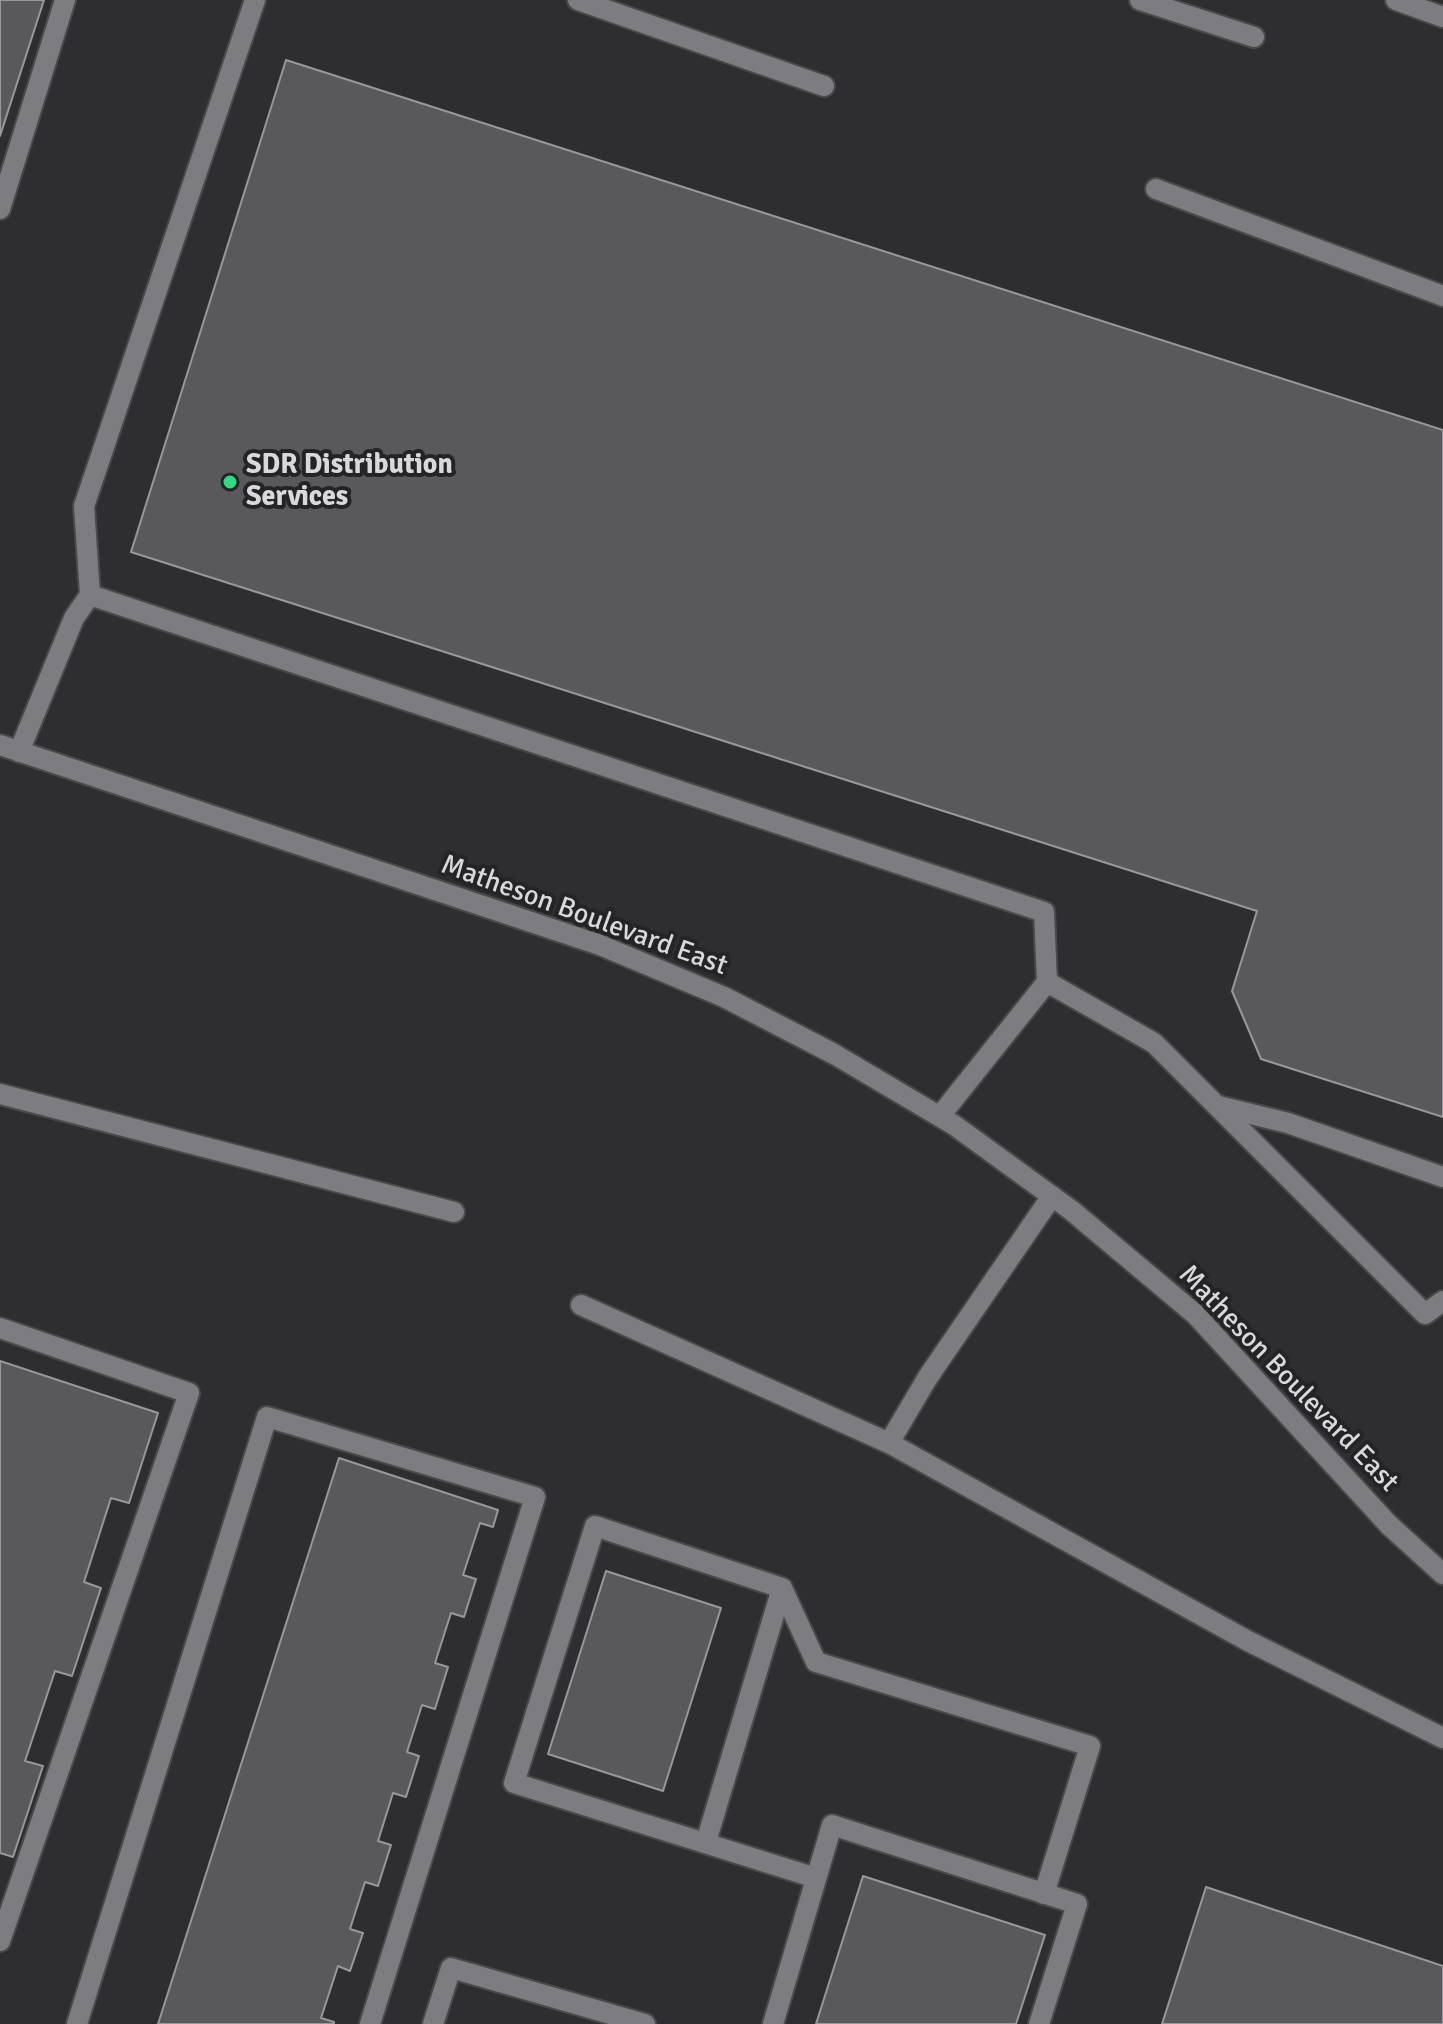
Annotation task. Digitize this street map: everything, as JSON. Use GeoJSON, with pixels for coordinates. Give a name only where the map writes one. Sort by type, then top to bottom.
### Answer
{"type":"FeatureCollection","features":[{"type":"Feature","properties":{"kind":"street"},"geometry":{"type":"LineString","coordinates":[[0,209],[65,0]]}},
{"type":"Feature","properties":{"kind":"street"},"geometry":{"type":"LineString","coordinates":[[10,748],[74,618],[90,595],[84,506],[255,0]]}},
{"type":"Feature","properties":{"kind":"street"},"geometry":{"type":"LineString","coordinates":[[578,0],[824,86]]}},
{"type":"Feature","properties":{"kind":"street"},"geometry":{"type":"LineString","coordinates":[[1140,0],[1254,37]]}},
{"type":"Feature","properties":{"kind":"street"},"geometry":{"type":"LineString","coordinates":[[1396,0],[1443,17]]}},
{"type":"Feature","properties":{"kind":"street"},"geometry":{"type":"LineString","coordinates":[[1156,189],[1443,296]]}},
{"type":"Feature","properties":{"kind":"street"},"geometry":{"type":"LineString","coordinates":[[90,595],[1044,912],[1047,982],[940,1116]]}},
{"type":"Feature","properties":{"kind":"street","name":"Matheson Boulevard East"},"geometry":{"type":"LineString","coordinates":[[10,748],[600,945],[724,997],[834,1054],[940,1116],[1052,1196],[1195,1314],[1389,1525],[1443,1574]]}},
{"type":"Feature","properties":{"kind":"street"},"geometry":{"type":"LineString","coordinates":[[1047,982],[1154,1043],[1425,1314],[1443,1301]]}},
{"type":"Feature","properties":{"kind":"street"},"geometry":{"type":"LineString","coordinates":[[0,1094],[454,1212]]}},
{"type":"Feature","properties":{"kind":"street"},"geometry":{"type":"LineString","coordinates":[[1218,1106],[1288,1123],[1443,1177]]}},
{"type":"Feature","properties":{"kind":"street"},"geometry":{"type":"LineString","coordinates":[[889,1443],[928,1377],[1052,1196]]}},
{"type":"Feature","properties":{"kind":"street"},"geometry":{"type":"LineString","coordinates":[[581,1305],[889,1443],[1248,1641],[1443,1738]]}},
{"type":"Feature","properties":{"kind":"street"},"geometry":{"type":"LineString","coordinates":[[0,1328],[189,1393],[0,1941]]}},
{"type":"Feature","properties":{"kind":"street"},"geometry":{"type":"LineString","coordinates":[[77,2024],[267,1417],[535,1497],[370,2024]]}},
{"type":"Feature","properties":{"kind":"street"},"geometry":{"type":"LineString","coordinates":[[816,1878],[514,1783],[595,1526],[782,1588],[816,1662],[1090,1746],[1044,1894]]}},
{"type":"Feature","properties":{"kind":"street"},"geometry":{"type":"LineString","coordinates":[[706,1842],[782,1588]]}},
{"type":"Feature","properties":{"kind":"street"},"geometry":{"type":"LineString","coordinates":[[773,2024],[832,1825],[1077,1904],[1039,2024]]}},
{"type":"Feature","properties":{"kind":"street"},"geometry":{"type":"LineString","coordinates":[[433,2024],[451,1968],[645,2024]]}},
{"type":"Feature","properties":{"kind":"building"},"geometry":{"type":"Polygon","coordinates":[[[0,0],[44,0],[0,136],[0,0]]]}},
{"type":"Feature","properties":{"kind":"building"},"geometry":{"type":"Polygon","coordinates":[[[286,60],[1443,430],[1443,1117],[1261,1059],[1232,991],[1257,911],[131,552],[286,60]]]}},
{"type":"Feature","properties":{"kind":"building"},"geometry":{"type":"Polygon","coordinates":[[[0,1361],[158,1413],[129,1503],[111,1498],[84,1582],[101,1588],[72,1676],[55,1671],[25,1761],[43,1766],[13,1857],[0,1853],[0,1361]]]}},
{"type":"Feature","properties":{"kind":"building"},"geometry":{"type":"Polygon","coordinates":[[[339,1458],[498,1510],[493,1527],[480,1523],[463,1575],[476,1579],[464,1617],[451,1613],[435,1663],[448,1667],[435,1709],[422,1705],[407,1752],[419,1756],[406,1797],[393,1793],[378,1841],[391,1845],[378,1886],[365,1882],[350,1929],[363,1933],[350,1971],[338,1966],[321,2018],[334,2024],[158,2024],[339,1458]]]}},
{"type":"Feature","properties":{"kind":"building"},"geometry":{"type":"Polygon","coordinates":[[[606,1571],[721,1608],[663,1791],[548,1754],[606,1571]]]}},
{"type":"Feature","properties":{"kind":"building"},"geometry":{"type":"Polygon","coordinates":[[[863,1876],[1045,1935],[1016,2024],[816,2024],[863,1876]]]}},
{"type":"Feature","properties":{"kind":"building"},"geometry":{"type":"Polygon","coordinates":[[[1206,1887],[1443,1966],[1443,2024],[1162,2024],[1206,1887]]]}},
{"type":"Feature","properties":{"kind":"place","name":"SDR Distribution Services"},"geometry":{"type":"Point","coordinates":[230,482]}}]}
